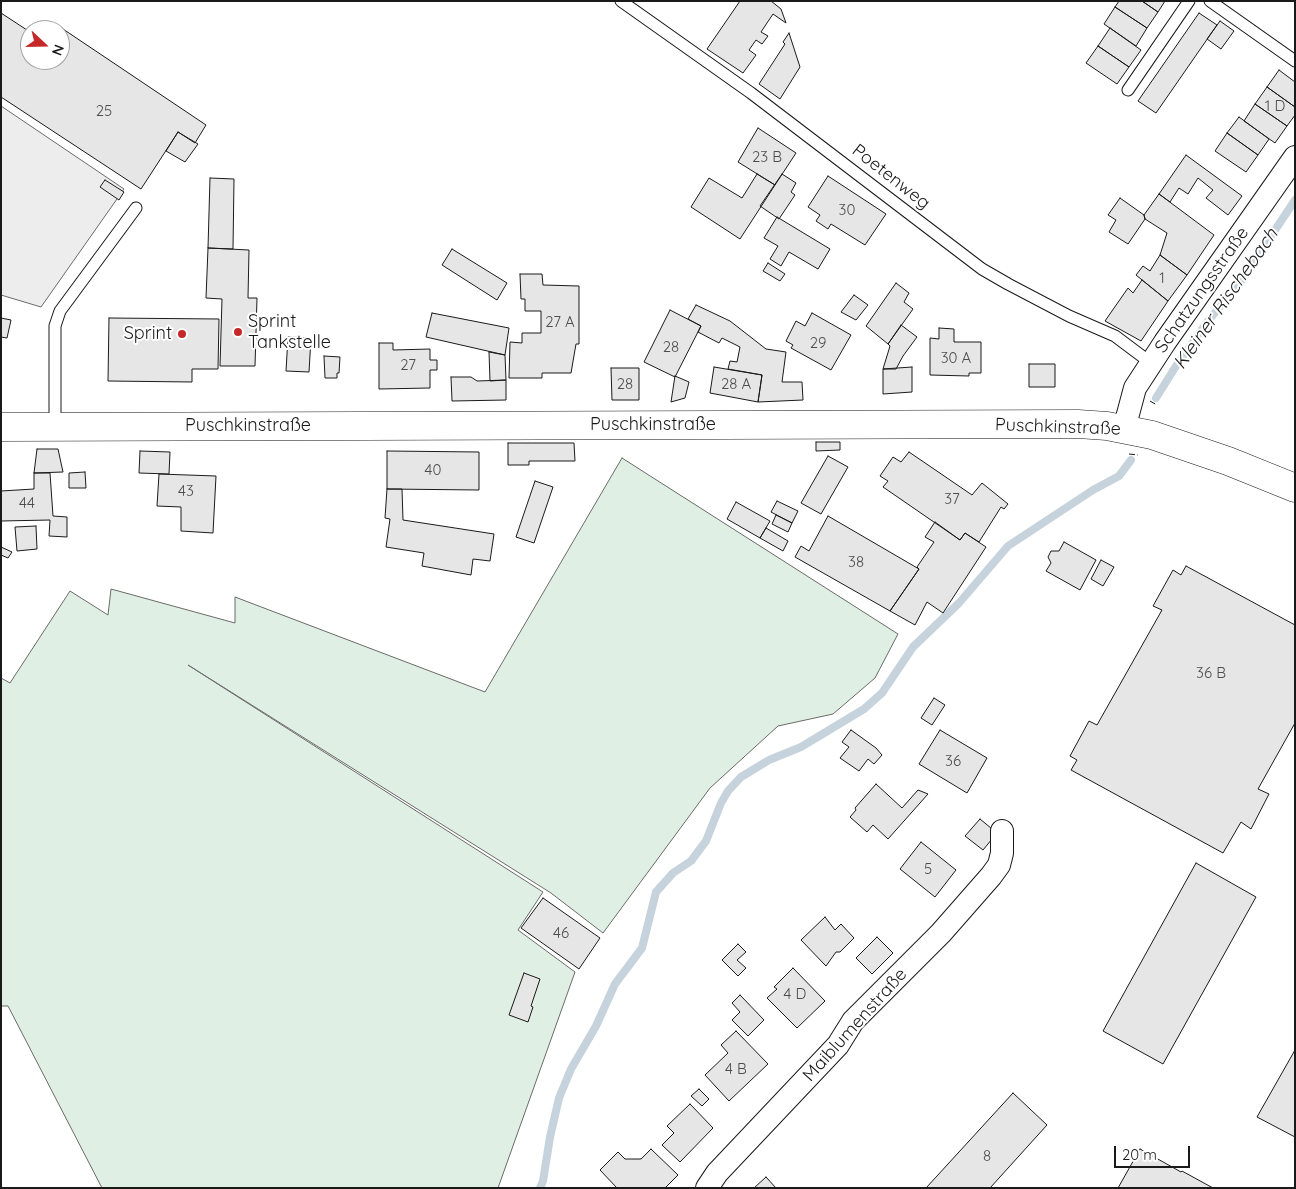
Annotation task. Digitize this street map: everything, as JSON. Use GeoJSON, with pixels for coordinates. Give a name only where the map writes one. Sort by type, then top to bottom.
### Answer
{"type":"FeatureCollection","features":[{"type":"Feature","properties":{"kind":"main road","name":"Puschkinstraße"},"geometry":{"type":"LineString","coordinates":[[1,427],[1036,424],[1107,426],[1137,431],[1228,461],[1295,488]]}},
{"type":"Feature","properties":{"kind":"street","name":"Schatzungsstraße"},"geometry":{"type":"LineString","coordinates":[[1137,431],[1135,388],[1295,157]]}},
{"type":"Feature","properties":{"kind":"street","name":"Maiblumenstraße"},"geometry":{"type":"LineString","coordinates":[[707,1188],[718,1173],[838,1045],[853,1021],[941,933],[991,876],[999,865],[1002,853],[1002,830]]}},
{"type":"Feature","properties":{"kind":"lane","name":"Poetenweg"},"geometry":{"type":"LineString","coordinates":[[621,1],[758,98],[982,269],[1069,316],[1114,336],[1151,363]]}},
{"type":"Feature","properties":{"kind":"lane"},"geometry":{"type":"LineString","coordinates":[[1128,90],[1190,1]]}},
{"type":"Feature","properties":{"kind":"lane"},"geometry":{"type":"LineString","coordinates":[[1210,1],[1295,61]]}},
{"type":"Feature","properties":{"kind":"lane"},"geometry":{"type":"LineString","coordinates":[[55,427],[55,326],[60,311],[136,208]]}},
{"type":"Feature","properties":{"kind":"green space"},"geometry":{"type":"Polygon","coordinates":[[[622,458],[898,634],[875,678],[833,714],[778,726],[710,788],[603,933],[551,893],[188,665],[543,892],[518,930],[575,972],[498,1188],[102,1188],[8,1006],[1,1006],[1,678],[10,683],[70,591],[108,615],[111,589],[235,623],[235,597],[485,692],[622,458]]]}},
{"type":"Feature","properties":{"kind":"shaded area"},"geometry":{"type":"Polygon","coordinates":[[[1,106],[124,189],[41,307],[1,295],[1,106]]]}},
{"type":"Feature","properties":{"kind":"building"},"geometry":{"type":"Polygon","coordinates":[[[740,1],[771,1],[781,9],[786,23],[773,14],[761,32],[768,36],[762,44],[756,40],[749,50],[756,55],[743,73],[707,49],[740,1]]]}},
{"type":"Feature","properties":{"kind":"building"},"geometry":{"type":"Polygon","coordinates":[[[1119,1],[1142,1],[1158,12],[1147,28],[1115,7],[1119,1]]]}},
{"type":"Feature","properties":{"kind":"building"},"geometry":{"type":"Polygon","coordinates":[[[1142,1],[1165,1],[1158,12],[1142,1]]]}},
{"type":"Feature","properties":{"kind":"building"},"geometry":{"type":"Polygon","coordinates":[[[1115,7],[1147,28],[1136,46],[1104,24],[1115,7]]]}},
{"type":"Feature","properties":{"kind":"building"},"geometry":{"type":"Polygon","coordinates":[[[1,13],[20,25],[20,70],[70,70],[70,34],[206,125],[195,143],[178,132],[141,189],[1,97],[1,13]]]}},
{"type":"Feature","properties":{"kind":"building"},"geometry":{"type":"Polygon","coordinates":[[[1199,13],[1217,25],[1156,113],[1138,101],[1199,13]]]}},
{"type":"Feature","properties":{"kind":"building"},"geometry":{"type":"Polygon","coordinates":[[[1220,21],[1234,31],[1221,49],[1207,39],[1220,21]]]}},
{"type":"Feature","properties":{"kind":"building"},"geometry":{"type":"Polygon","coordinates":[[[1110,28],[1141,50],[1129,67],[1098,46],[1110,28]]]}},
{"type":"Feature","properties":{"kind":"building"},"geometry":{"type":"Polygon","coordinates":[[[789,33],[800,67],[780,99],[759,84],[785,44],[783,42],[789,33]]]}},
{"type":"Feature","properties":{"kind":"building"},"geometry":{"type":"Polygon","coordinates":[[[1098,46],[1129,67],[1117,84],[1086,63],[1098,46]]]}},
{"type":"Feature","properties":{"kind":"building"},"geometry":{"type":"Polygon","coordinates":[[[1279,70],[1295,82],[1295,107],[1267,87],[1279,70]]]}},
{"type":"Feature","properties":{"kind":"building"},"geometry":{"type":"Polygon","coordinates":[[[1267,87],[1295,107],[1295,115],[1287,126],[1255,104],[1267,87]]]}},
{"type":"Feature","properties":{"kind":"building"},"geometry":{"type":"Polygon","coordinates":[[[1255,104],[1287,126],[1275,143],[1244,121],[1255,104]]]}},
{"type":"Feature","properties":{"kind":"building"},"geometry":{"type":"Polygon","coordinates":[[[1239,117],[1269,139],[1258,155],[1227,133],[1239,117]]]}},
{"type":"Feature","properties":{"kind":"building"},"geometry":{"type":"Polygon","coordinates":[[[758,128],[796,153],[775,185],[738,162],[758,128]]]}},
{"type":"Feature","properties":{"kind":"building"},"geometry":{"type":"Polygon","coordinates":[[[178,132],[198,144],[185,162],[166,151],[178,132]]]}},
{"type":"Feature","properties":{"kind":"building"},"geometry":{"type":"Polygon","coordinates":[[[1227,133],[1258,155],[1246,172],[1215,151],[1227,133]]]}},
{"type":"Feature","properties":{"kind":"building"},"geometry":{"type":"Polygon","coordinates":[[[1186,155],[1242,196],[1228,215],[1206,198],[1213,190],[1198,178],[1188,194],[1179,188],[1170,202],[1159,194],[1186,155]]]}},
{"type":"Feature","properties":{"kind":"building"},"geometry":{"type":"Polygon","coordinates":[[[757,174],[775,185],[740,239],[691,207],[709,178],[742,198],[757,174]]]}},
{"type":"Feature","properties":{"kind":"building"},"geometry":{"type":"Polygon","coordinates":[[[782,174],[796,183],[791,192],[795,195],[779,219],[760,206],[782,174]]]}},
{"type":"Feature","properties":{"kind":"building"},"geometry":{"type":"Polygon","coordinates":[[[828,176],[886,214],[865,245],[831,224],[828,229],[816,221],[820,215],[808,207],[828,176]]]}},
{"type":"Feature","properties":{"kind":"building"},"geometry":{"type":"Polygon","coordinates":[[[210,178],[234,179],[233,249],[208,248],[210,178]]]}},
{"type":"Feature","properties":{"kind":"building"},"geometry":{"type":"Polygon","coordinates":[[[105,180],[124,192],[119,200],[100,187],[105,180]]]}},
{"type":"Feature","properties":{"kind":"building"},"geometry":{"type":"Polygon","coordinates":[[[1159,194],[1214,235],[1187,275],[1160,255],[1167,233],[1145,219],[1144,215],[1159,194]]]}},
{"type":"Feature","properties":{"kind":"building"},"geometry":{"type":"Polygon","coordinates":[[[1120,198],[1144,215],[1145,219],[1128,244],[1109,232],[1116,220],[1108,215],[1120,198]]]}},
{"type":"Feature","properties":{"kind":"building"},"geometry":{"type":"Polygon","coordinates":[[[777,217],[830,249],[818,269],[789,252],[781,266],[770,259],[778,246],[764,238],[777,217]]]}},
{"type":"Feature","properties":{"kind":"building","name":"Sprint Tankstelle"},"geometry":{"type":"Polygon","coordinates":[[[208,248],[249,250],[248,298],[257,298],[255,366],[220,366],[222,299],[206,298],[208,248]]]}},
{"type":"Feature","properties":{"kind":"building"},"geometry":{"type":"Polygon","coordinates":[[[452,249],[507,283],[497,300],[442,265],[452,249]]]}},
{"type":"Feature","properties":{"kind":"building"},"geometry":{"type":"Polygon","coordinates":[[[1160,255],[1187,275],[1168,301],[1136,275],[1143,266],[1150,271],[1160,255]]]}},
{"type":"Feature","properties":{"kind":"building"},"geometry":{"type":"Polygon","coordinates":[[[768,263],[785,274],[780,281],[763,271],[768,263]]]}},
{"type":"Feature","properties":{"kind":"building"},"geometry":{"type":"Polygon","coordinates":[[[520,274],[542,274],[543,285],[579,286],[579,344],[576,344],[571,373],[542,373],[542,378],[509,378],[510,342],[522,343],[522,333],[541,333],[541,311],[525,311],[525,299],[521,299],[520,274]]]}},
{"type":"Feature","properties":{"kind":"building"},"geometry":{"type":"Polygon","coordinates":[[[1142,280],[1168,301],[1141,341],[1105,321],[1128,288],[1133,293],[1142,280]]]}},
{"type":"Feature","properties":{"kind":"building"},"geometry":{"type":"Polygon","coordinates":[[[896,283],[909,293],[904,302],[913,309],[888,344],[866,326],[896,283]]]}},
{"type":"Feature","properties":{"kind":"building"},"geometry":{"type":"Polygon","coordinates":[[[854,295],[868,305],[856,320],[841,312],[854,295]]]}},
{"type":"Feature","properties":{"kind":"building"},"geometry":{"type":"Polygon","coordinates":[[[696,305],[730,321],[766,349],[786,352],[782,382],[802,382],[803,400],[758,402],[762,375],[728,369],[730,361],[737,362],[740,347],[722,338],[719,343],[698,332],[701,326],[688,319],[696,305]]]}},
{"type":"Feature","properties":{"kind":"building"},"geometry":{"type":"Polygon","coordinates":[[[670,310],[701,326],[675,377],[644,362],[670,310]]]}},
{"type":"Feature","properties":{"kind":"building"},"geometry":{"type":"Polygon","coordinates":[[[432,313],[509,328],[505,355],[426,337],[432,313]]]}},
{"type":"Feature","properties":{"kind":"building"},"geometry":{"type":"Polygon","coordinates":[[[812,313],[851,335],[831,370],[791,348],[793,345],[786,341],[796,321],[805,326],[812,313]]]}},
{"type":"Feature","properties":{"kind":"building"},"geometry":{"type":"Polygon","coordinates":[[[1,318],[11,320],[7,338],[1,337],[1,318]]]}},
{"type":"Feature","properties":{"kind":"building"},"geometry":{"type":"Polygon","coordinates":[[[109,318],[219,319],[218,369],[192,369],[192,382],[108,381],[109,318]]]}},
{"type":"Feature","properties":{"kind":"building"},"geometry":{"type":"Polygon","coordinates":[[[901,325],[917,337],[896,369],[883,369],[890,346],[888,344],[901,325]]]}},
{"type":"Feature","properties":{"kind":"building"},"geometry":{"type":"Polygon","coordinates":[[[939,328],[954,329],[954,342],[981,342],[981,373],[969,373],[969,376],[930,375],[930,338],[939,339],[939,328]]]}},
{"type":"Feature","properties":{"kind":"building"},"geometry":{"type":"Polygon","coordinates":[[[288,337],[311,338],[309,372],[286,371],[288,337]]]}},
{"type":"Feature","properties":{"kind":"building"},"geometry":{"type":"Polygon","coordinates":[[[379,343],[393,343],[393,350],[430,349],[430,360],[437,360],[437,370],[430,370],[430,388],[379,389],[379,343]]]}},
{"type":"Feature","properties":{"kind":"building"},"geometry":{"type":"Polygon","coordinates":[[[489,352],[505,355],[506,380],[490,381],[489,352]]]}},
{"type":"Feature","properties":{"kind":"building"},"geometry":{"type":"Polygon","coordinates":[[[324,356],[340,357],[337,378],[325,378],[324,356]]]}},
{"type":"Feature","properties":{"kind":"building"},"geometry":{"type":"Polygon","coordinates":[[[1029,364],[1055,364],[1055,387],[1029,387],[1029,364]]]}},
{"type":"Feature","properties":{"kind":"building"},"geometry":{"type":"Polygon","coordinates":[[[714,367],[762,375],[758,402],[710,393],[714,367]]]}},
{"type":"Feature","properties":{"kind":"building"},"geometry":{"type":"Polygon","coordinates":[[[912,367],[912,392],[883,394],[883,369],[912,367]]]}},
{"type":"Feature","properties":{"kind":"building"},"geometry":{"type":"Polygon","coordinates":[[[611,368],[639,368],[639,400],[612,400],[611,368]]]}},
{"type":"Feature","properties":{"kind":"building"},"geometry":{"type":"Polygon","coordinates":[[[675,376],[689,382],[685,398],[671,402],[675,376]]]}},
{"type":"Feature","properties":{"kind":"building"},"geometry":{"type":"Polygon","coordinates":[[[451,377],[471,377],[477,381],[506,380],[506,400],[452,401],[451,377]]]}},
{"type":"Feature","properties":{"kind":"building"},"geometry":{"type":"Polygon","coordinates":[[[816,442],[840,442],[840,450],[816,451],[816,442]]]}},
{"type":"Feature","properties":{"kind":"building"},"geometry":{"type":"Polygon","coordinates":[[[508,443],[574,443],[575,461],[529,461],[529,465],[508,465],[508,443]]]}},
{"type":"Feature","properties":{"kind":"building"},"geometry":{"type":"Polygon","coordinates":[[[37,449],[58,449],[63,472],[34,473],[37,449]]]}},
{"type":"Feature","properties":{"kind":"building"},"geometry":{"type":"Polygon","coordinates":[[[140,451],[170,452],[169,474],[139,473],[140,451]]]}},
{"type":"Feature","properties":{"kind":"building"},"geometry":{"type":"Polygon","coordinates":[[[387,451],[479,452],[479,490],[387,489],[387,451]]]}},
{"type":"Feature","properties":{"kind":"building"},"geometry":{"type":"Polygon","coordinates":[[[909,452],[972,495],[982,483],[1008,504],[1004,509],[1001,507],[979,542],[965,533],[960,540],[883,487],[888,481],[880,476],[893,457],[901,462],[909,452]]]}},
{"type":"Feature","properties":{"kind":"building"},"geometry":{"type":"Polygon","coordinates":[[[828,456],[848,467],[821,514],[801,503],[828,456]]]}},
{"type":"Feature","properties":{"kind":"building"},"geometry":{"type":"Polygon","coordinates":[[[85,472],[86,488],[69,488],[69,473],[85,472]]]}},
{"type":"Feature","properties":{"kind":"building"},"geometry":{"type":"Polygon","coordinates":[[[34,473],[50,473],[53,516],[67,517],[67,537],[49,536],[50,520],[1,521],[1,491],[34,489],[34,473]]]}},
{"type":"Feature","properties":{"kind":"building"},"geometry":{"type":"Polygon","coordinates":[[[159,474],[216,476],[213,533],[181,531],[181,507],[157,506],[159,474]]]}},
{"type":"Feature","properties":{"kind":"building"},"geometry":{"type":"Polygon","coordinates":[[[535,481],[553,487],[534,543],[516,537],[535,481]]]}},
{"type":"Feature","properties":{"kind":"building"},"geometry":{"type":"Polygon","coordinates":[[[387,489],[402,489],[403,520],[494,534],[490,561],[473,559],[471,575],[422,566],[424,553],[386,547],[390,519],[385,518],[387,489]]]}},
{"type":"Feature","properties":{"kind":"building"},"geometry":{"type":"Polygon","coordinates":[[[777,501],[798,511],[792,523],[771,512],[777,501]]]}},
{"type":"Feature","properties":{"kind":"building"},"geometry":{"type":"Polygon","coordinates":[[[736,502],[770,521],[760,538],[727,519],[736,502]]]}},
{"type":"Feature","properties":{"kind":"building"},"geometry":{"type":"Polygon","coordinates":[[[776,515],[792,523],[788,532],[772,524],[776,515]]]}},
{"type":"Feature","properties":{"kind":"building"},"geometry":{"type":"Polygon","coordinates":[[[828,516],[919,569],[890,611],[795,557],[801,546],[809,551],[828,516]]]}},
{"type":"Feature","properties":{"kind":"building"},"geometry":{"type":"Polygon","coordinates":[[[935,522],[960,540],[965,533],[986,547],[943,613],[927,602],[915,625],[890,611],[919,569],[917,567],[934,542],[925,537],[935,522]]]}},
{"type":"Feature","properties":{"kind":"building"},"geometry":{"type":"Polygon","coordinates":[[[36,526],[37,549],[17,551],[15,527],[36,526]]]}},
{"type":"Feature","properties":{"kind":"building"},"geometry":{"type":"Polygon","coordinates":[[[766,528],[788,541],[783,551],[760,538],[766,528]]]}},
{"type":"Feature","properties":{"kind":"building"},"geometry":{"type":"Polygon","coordinates":[[[1064,542],[1096,560],[1080,590],[1046,571],[1051,563],[1048,557],[1051,551],[1059,551],[1064,542]]]}},
{"type":"Feature","properties":{"kind":"building"},"geometry":{"type":"Polygon","coordinates":[[[1,547],[12,552],[8,558],[1,555],[1,547]]]}},
{"type":"Feature","properties":{"kind":"building"},"geometry":{"type":"Polygon","coordinates":[[[1101,560],[1114,567],[1103,586],[1091,579],[1101,560]]]}},
{"type":"Feature","properties":{"kind":"building"},"geometry":{"type":"Polygon","coordinates":[[[1186,566],[1295,625],[1295,723],[1258,789],[1269,794],[1251,829],[1241,822],[1223,853],[1071,770],[1077,760],[1070,756],[1089,721],[1097,725],[1162,610],[1153,606],[1173,570],[1181,575],[1186,566]]]}},
{"type":"Feature","properties":{"kind":"building"},"geometry":{"type":"Polygon","coordinates":[[[934,698],[945,705],[932,725],[921,718],[934,698]]]}},
{"type":"Feature","properties":{"kind":"building"},"geometry":{"type":"Polygon","coordinates":[[[851,730],[876,748],[882,755],[874,764],[868,759],[859,771],[840,758],[849,747],[842,742],[851,730]]]}},
{"type":"Feature","properties":{"kind":"building"},"geometry":{"type":"Polygon","coordinates":[[[940,730],[987,758],[967,793],[919,764],[940,730]]]}},
{"type":"Feature","properties":{"kind":"building"},"geometry":{"type":"Polygon","coordinates":[[[876,784],[902,808],[918,790],[928,794],[888,839],[873,825],[867,832],[850,817],[856,810],[855,808],[876,784]]]}},
{"type":"Feature","properties":{"kind":"building"},"geometry":{"type":"Polygon","coordinates":[[[980,819],[997,833],[983,850],[965,836],[980,819]]]}},
{"type":"Feature","properties":{"kind":"building"},"geometry":{"type":"Polygon","coordinates":[[[921,842],[956,870],[935,897],[900,869],[921,842]]]}},
{"type":"Feature","properties":{"kind":"building"},"geometry":{"type":"Polygon","coordinates":[[[1196,863],[1256,897],[1163,1064],[1103,1031],[1196,863]]]}},
{"type":"Feature","properties":{"kind":"building"},"geometry":{"type":"Polygon","coordinates":[[[543,898],[600,938],[579,969],[521,928],[543,898]]]}},
{"type":"Feature","properties":{"kind":"building"},"geometry":{"type":"Polygon","coordinates":[[[825,917],[835,930],[841,924],[854,938],[840,952],[836,952],[826,966],[801,940],[825,917]]]}},
{"type":"Feature","properties":{"kind":"building"},"geometry":{"type":"Polygon","coordinates":[[[877,937],[893,953],[872,974],[856,958],[877,937]]]}},
{"type":"Feature","properties":{"kind":"building"},"geometry":{"type":"Polygon","coordinates":[[[738,944],[746,952],[737,960],[746,968],[738,976],[722,960],[738,944]]]}},
{"type":"Feature","properties":{"kind":"building"},"geometry":{"type":"Polygon","coordinates":[[[793,968],[825,1001],[797,1028],[767,998],[777,989],[774,987],[793,968]]]}},
{"type":"Feature","properties":{"kind":"building"},"geometry":{"type":"Polygon","coordinates":[[[524,973],[540,979],[528,1022],[509,1015],[524,973]]]}},
{"type":"Feature","properties":{"kind":"building"},"geometry":{"type":"Polygon","coordinates":[[[740,995],[764,1020],[748,1036],[732,1020],[740,1012],[732,1003],[740,995]]]}},
{"type":"Feature","properties":{"kind":"building"},"geometry":{"type":"Polygon","coordinates":[[[736,1031],[768,1064],[729,1101],[705,1075],[728,1053],[721,1045],[736,1031]]]}},
{"type":"Feature","properties":{"kind":"building"},"geometry":{"type":"Polygon","coordinates":[[[1295,1050],[1295,1137],[1257,1117],[1295,1050]]]}},
{"type":"Feature","properties":{"kind":"building"},"geometry":{"type":"Polygon","coordinates":[[[699,1089],[709,1099],[702,1106],[691,1096],[699,1089]]]}},
{"type":"Feature","properties":{"kind":"building"},"geometry":{"type":"Polygon","coordinates":[[[1013,1093],[1047,1125],[990,1188],[926,1188],[1013,1093]]]}},
{"type":"Feature","properties":{"kind":"building"},"geometry":{"type":"Polygon","coordinates":[[[690,1104],[713,1128],[680,1162],[662,1145],[674,1133],[667,1126],[690,1104]]]}},
{"type":"Feature","properties":{"kind":"building"},"geometry":{"type":"Polygon","coordinates":[[[651,1149],[678,1175],[665,1188],[617,1188],[600,1170],[618,1152],[625,1159],[641,1159],[651,1149]]]}},
{"type":"Feature","properties":{"kind":"building"},"geometry":{"type":"Polygon","coordinates":[[[1140,1149],[1181,1172],[1213,1188],[1118,1188],[1140,1149]]]}},
{"type":"Feature","properties":{"kind":"building"},"geometry":{"type":"Polygon","coordinates":[[[766,1177],[776,1188],[754,1188],[766,1177]]]}},
{"type":"Feature","properties":{"kind":"waterway","name":"Kleiner Rischebach"},"geometry":{"type":"LineString","coordinates":[[1156,398],[1208,321],[1242,280],[1295,200]]}},
{"type":"Feature","properties":{"kind":"waterway","name":"Kleiner Rischebach"},"geometry":{"type":"LineString","coordinates":[[540,1188],[559,1098],[571,1069],[596,1026],[615,984],[642,948],[656,892],[673,873],[691,861],[706,841],[721,803],[728,791],[741,777],[769,760],[801,747],[864,709],[882,693],[913,647],[959,603],[1008,546],[1093,490],[1119,476],[1131,460]]}},
{"type":"Feature","properties":{"kind":"fence"},"geometry":{"type":"LineString","coordinates":[[1150,401],[1157,405]]}},
{"type":"Feature","properties":{"kind":"fence"},"geometry":{"type":"LineString","coordinates":[[1129,454],[1138,455]]}},
{"type":"Feature","properties":{"kind":"place","name":"Sprint Tankstelle"},"geometry":{"type":"Point","coordinates":[238,332]}},
{"type":"Feature","properties":{"kind":"place","name":"Sprint"},"geometry":{"type":"Point","coordinates":[182,334]}}]}
